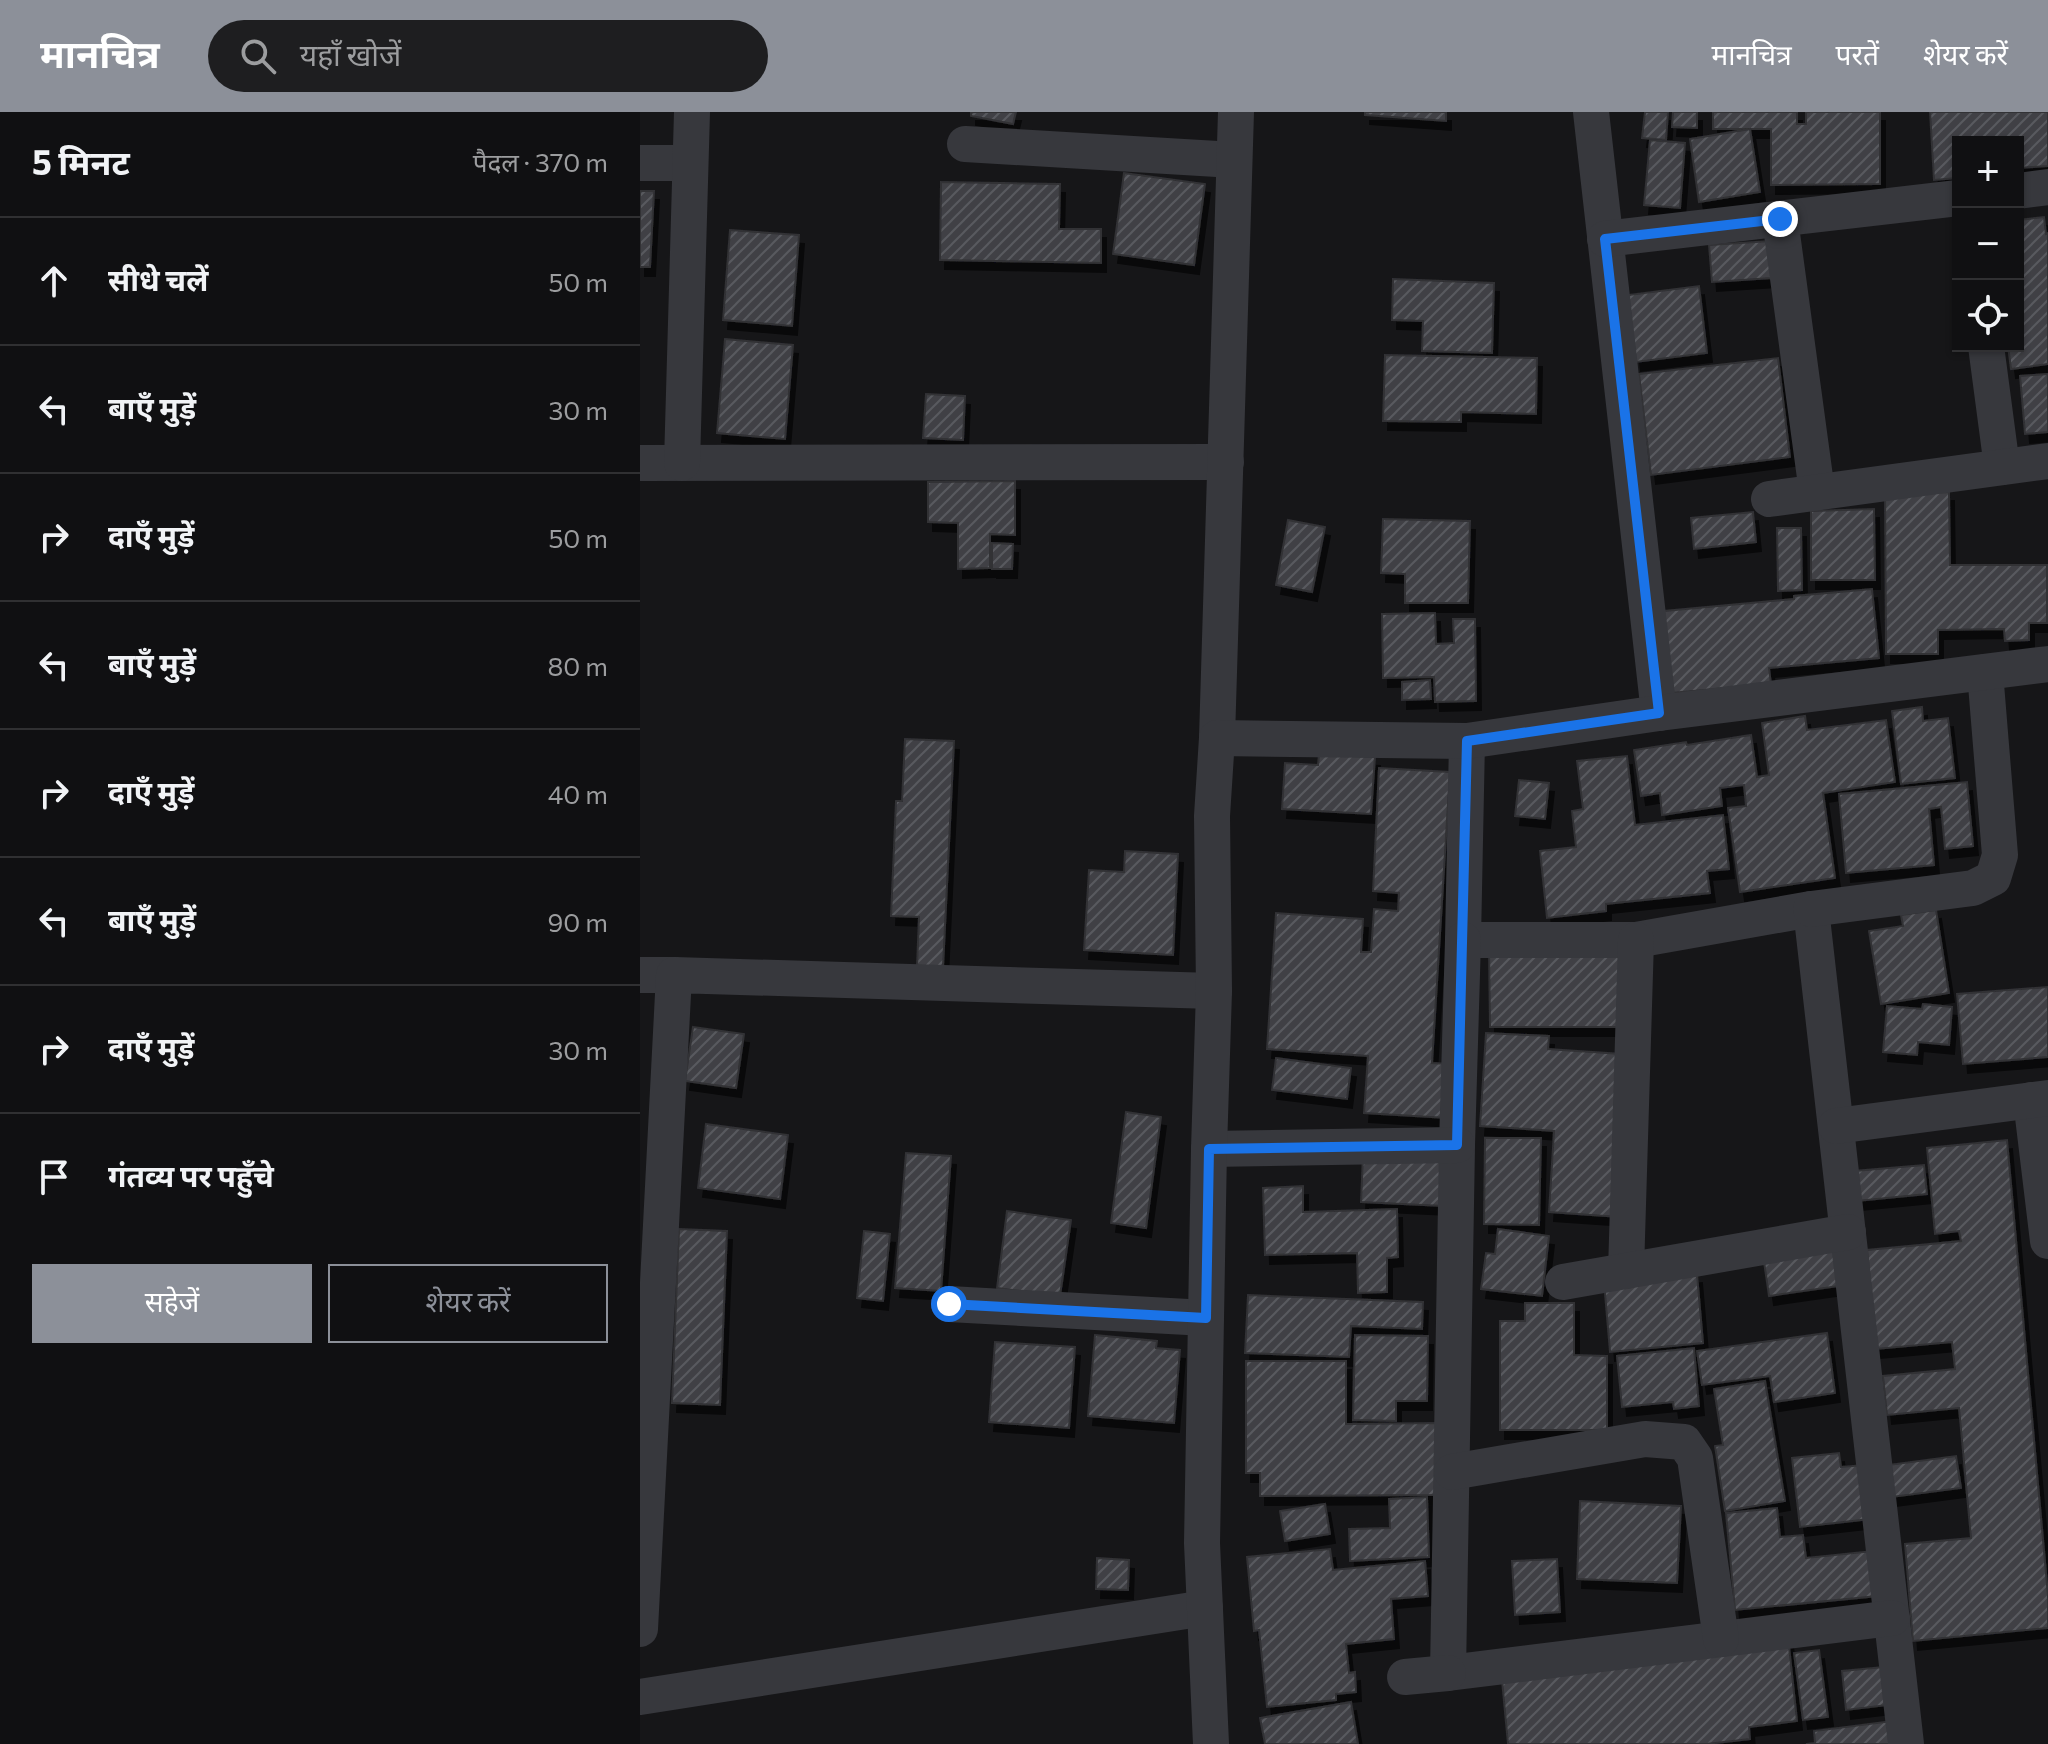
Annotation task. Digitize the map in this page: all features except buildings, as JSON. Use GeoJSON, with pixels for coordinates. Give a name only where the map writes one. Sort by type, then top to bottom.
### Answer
{"type":"FeatureCollection","features":[{"type":"Feature","properties":{"kind":"street"},"geometry":{"type":"LineString","coordinates":[[682,463],[692,112]]}},
{"type":"Feature","properties":{"kind":"street"},"geometry":{"type":"LineString","coordinates":[[1211,1744],[1202,1543],[1214,991],[1212,816],[1236,112]]}},
{"type":"Feature","properties":{"kind":"street"},"geometry":{"type":"LineString","coordinates":[[1591,112],[1659,713]]}},
{"type":"Feature","properties":{"kind":"street"},"geometry":{"type":"LineString","coordinates":[[965,144],[1234,160]]}},
{"type":"Feature","properties":{"kind":"street"},"geometry":{"type":"LineString","coordinates":[[640,163],[690,163]]}},
{"type":"Feature","properties":{"kind":"street"},"geometry":{"type":"LineString","coordinates":[[2024,190],[2048,187]]}},
{"type":"Feature","properties":{"kind":"street"},"geometry":{"type":"LineString","coordinates":[[1605,239],[1952,199]]}},
{"type":"Feature","properties":{"kind":"street"},"geometry":{"type":"LineString","coordinates":[[1780,219],[1817,492]]}},
{"type":"Feature","properties":{"kind":"street"},"geometry":{"type":"LineString","coordinates":[[1987,352],[2002,467]]}},
{"type":"Feature","properties":{"kind":"street"},"geometry":{"type":"LineString","coordinates":[[1769,499],[2048,461]]}},
{"type":"Feature","properties":{"kind":"street"},"geometry":{"type":"LineString","coordinates":[[640,463],[1226,462]]}},
{"type":"Feature","properties":{"kind":"street"},"geometry":{"type":"LineString","coordinates":[[1217,738],[1467,741],[1659,713],[2048,664]]}},
{"type":"Feature","properties":{"kind":"street"},"geometry":{"type":"LineString","coordinates":[[1463,940],[1636,940],[1811,909],[1973,888],[1993,878],[2000,855],[1985,672]]}},
{"type":"Feature","properties":{"kind":"street"},"geometry":{"type":"LineString","coordinates":[[1448,1673],[1467,741]]}},
{"type":"Feature","properties":{"kind":"street"},"geometry":{"type":"LineString","coordinates":[[1811,909],[1906,1744]]}},
{"type":"Feature","properties":{"kind":"street"},"geometry":{"type":"LineString","coordinates":[[1626,1271],[1636,940]]}},
{"type":"Feature","properties":{"kind":"street"},"geometry":{"type":"LineString","coordinates":[[640,1629],[657,975],[1214,991]]}},
{"type":"Feature","properties":{"kind":"street"},"geometry":{"type":"LineString","coordinates":[[1836,1126],[2039,1099],[2048,1241]]}},
{"type":"Feature","properties":{"kind":"street"},"geometry":{"type":"LineString","coordinates":[[1209,1149],[1457,1145]]}},
{"type":"Feature","properties":{"kind":"street"},"geometry":{"type":"LineString","coordinates":[[1563,1282],[1848,1232]]}},
{"type":"Feature","properties":{"kind":"street"},"geometry":{"type":"LineString","coordinates":[[949,1304],[1206,1318]]}},
{"type":"Feature","properties":{"kind":"street"},"geometry":{"type":"LineString","coordinates":[[1452,1472],[1645,1439],[1684,1442],[1695,1458],[1721,1639]]}},
{"type":"Feature","properties":{"kind":"street"},"geometry":{"type":"LineString","coordinates":[[640,1697],[1205,1608]]}},
{"type":"Feature","properties":{"kind":"street"},"geometry":{"type":"LineString","coordinates":[[1405,1677],[1892,1618]]}},
{"type":"Feature","properties":{"kind":"route"},"geometry":{"type":"LineString","coordinates":[[949,1304],[1206,1318],[1209,1149],[1457,1145],[1467,741],[1659,713],[1605,239],[1780,219]]}}]}
